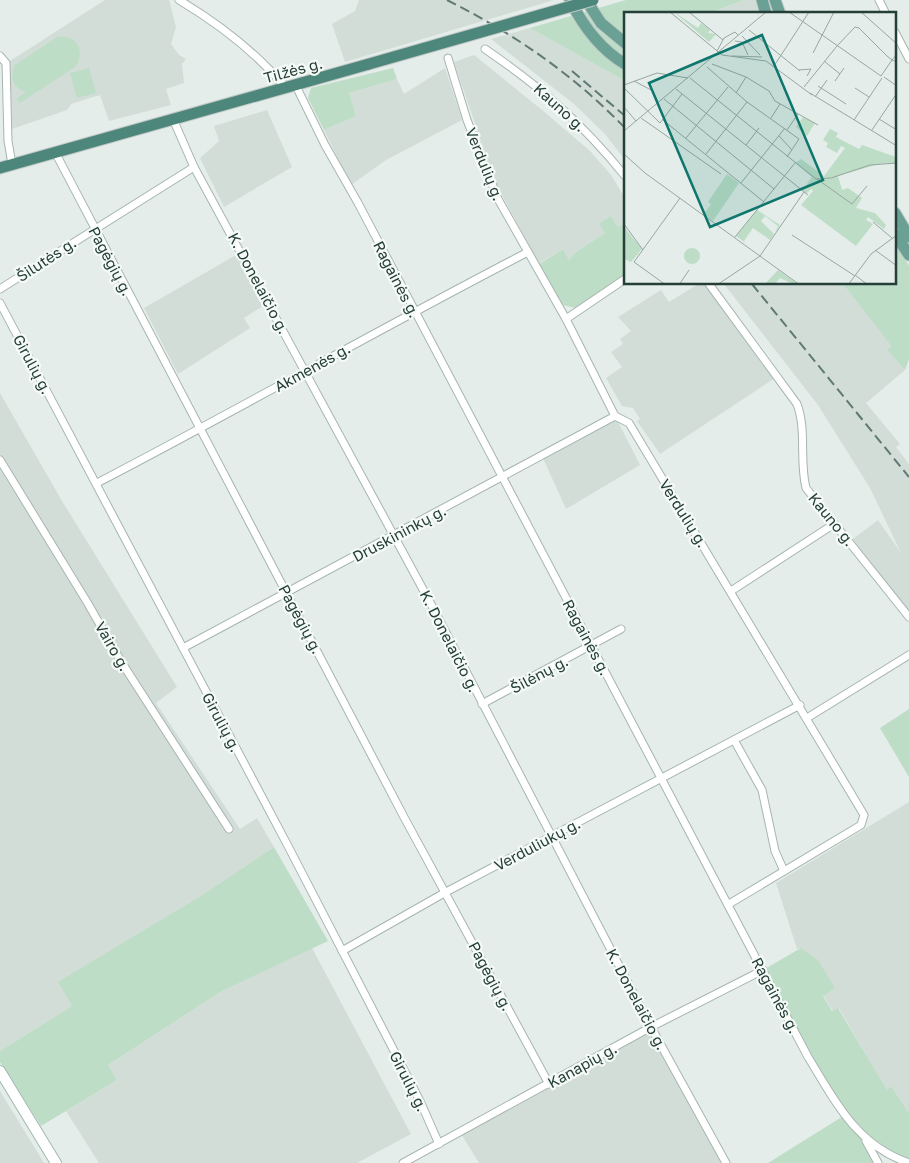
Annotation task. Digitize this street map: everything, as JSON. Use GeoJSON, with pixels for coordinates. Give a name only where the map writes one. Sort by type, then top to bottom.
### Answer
{"type":"FeatureCollection","features":[{"type":"Feature","properties":{"kind":"highway","name":"Tilžės g."},"geometry":{"type":"LineString","coordinates":[[0,168],[593,0]]}},
{"type":"Feature","properties":{"kind":"main road"},"geometry":{"type":"LineString","coordinates":[[570,0],[583,23],[597,41],[624,63]]}},
{"type":"Feature","properties":{"kind":"main road"},"geometry":{"type":"LineString","coordinates":[[586,0],[601,22],[624,42]]}},
{"type":"Feature","properties":{"kind":"main road"},"geometry":{"type":"LineString","coordinates":[[775,0],[779,12]]}},
{"type":"Feature","properties":{"kind":"main road"},"geometry":{"type":"LineString","coordinates":[[896,215],[907,240],[909,256]]}},
{"type":"Feature","properties":{"kind":"main road"},"geometry":{"type":"LineString","coordinates":[[0,1071],[56,1163]]}},
{"type":"Feature","properties":{"kind":"street","name":"Ragainės g."},"geometry":{"type":"LineString","coordinates":[[179,0],[214,21],[290,86],[503,478],[828,1092],[864,1139],[909,1163]]}},
{"type":"Feature","properties":{"kind":"street"},"geometry":{"type":"LineString","coordinates":[[879,0],[885,12]]}},
{"type":"Feature","properties":{"kind":"street"},"geometry":{"type":"LineString","coordinates":[[896,34],[909,59]]}},
{"type":"Feature","properties":{"kind":"street","name":"Kauno g."},"geometry":{"type":"LineString","coordinates":[[486,49],[545,91],[584,128],[624,175]]}},
{"type":"Feature","properties":{"kind":"street"},"geometry":{"type":"LineString","coordinates":[[0,56],[6,64],[8,141],[12,164]]}},
{"type":"Feature","properties":{"kind":"street","name":"Verdulių g."},"geometry":{"type":"LineString","coordinates":[[448,58],[467,120],[489,177],[566,319],[615,416],[629,424],[800,705],[864,819],[861,825],[729,904]]}},
{"type":"Feature","properties":{"kind":"street","name":"K. Donelaičio g."},"geometry":{"type":"LineString","coordinates":[[173,119],[194,167],[306,369],[553,836],[651,1027],[726,1163]]}},
{"type":"Feature","properties":{"kind":"street","name":"Pagėgių g."},"geometry":{"type":"LineString","coordinates":[[55,152],[548,1084]]}},
{"type":"Feature","properties":{"kind":"street","name":"Šilutės g."},"geometry":{"type":"LineString","coordinates":[[0,289],[94,228],[194,167]]}},
{"type":"Feature","properties":{"kind":"street","name":"Akmenės g."},"geometry":{"type":"LineString","coordinates":[[97,483],[200,429],[413,311],[528,252]]}},
{"type":"Feature","properties":{"kind":"street"},"geometry":{"type":"LineString","coordinates":[[566,319],[624,280]]}},
{"type":"Feature","properties":{"kind":"street","name":"Kauno g."},"geometry":{"type":"LineString","coordinates":[[710,285],[797,404],[803,426],[803,470],[806,488],[909,617]]}},
{"type":"Feature","properties":{"kind":"street","name":"Girulių g."},"geometry":{"type":"LineString","coordinates":[[0,303],[97,483],[342,951],[420,1101],[439,1144]]}},
{"type":"Feature","properties":{"kind":"street","name":"Druskininkų g."},"geometry":{"type":"LineString","coordinates":[[183,648],[503,478],[615,416]]}},
{"type":"Feature","properties":{"kind":"street","name":"Vairo g."},"geometry":{"type":"LineString","coordinates":[[0,460],[122,663],[229,829]]}},
{"type":"Feature","properties":{"kind":"street"},"geometry":{"type":"LineString","coordinates":[[731,591],[834,524]]}},
{"type":"Feature","properties":{"kind":"street","name":"Šilėnų g."},"geometry":{"type":"LineString","coordinates":[[482,704],[621,629]]}},
{"type":"Feature","properties":{"kind":"street"},"geometry":{"type":"LineString","coordinates":[[807,718],[909,655]]}},
{"type":"Feature","properties":{"kind":"street","name":"Verduliukų g."},"geometry":{"type":"LineString","coordinates":[[342,951],[446,892],[800,705]]}},
{"type":"Feature","properties":{"kind":"street"},"geometry":{"type":"LineString","coordinates":[[734,740],[762,790],[775,851],[784,871]]}},
{"type":"Feature","properties":{"kind":"street","name":"Kanapių g."},"geometry":{"type":"LineString","coordinates":[[403,1163],[651,1027],[763,970]]}},
{"type":"Feature","properties":{"kind":"street"},"geometry":{"type":"LineString","coordinates":[[864,1139],[878,1163]]}},
{"type":"Feature","properties":{"kind":"shaded area"},"geometry":{"type":"Polygon","coordinates":[[[105,0],[169,0],[176,27],[171,44],[179,55],[186,59],[182,64],[184,83],[166,89],[171,105],[109,121],[100,95],[71,104],[67,110],[12,129],[10,61],[105,0]]]}},
{"type":"Feature","properties":{"kind":"shaded area"},"geometry":{"type":"Polygon","coordinates":[[[359,0],[554,0],[345,62],[332,24],[355,11],[359,0]]]}},
{"type":"Feature","properties":{"kind":"shaded area"},"geometry":{"type":"Polygon","coordinates":[[[744,0],[756,0],[762,12],[712,12],[744,0]]]}},
{"type":"Feature","properties":{"kind":"shaded area"},"geometry":{"type":"Polygon","coordinates":[[[530,28],[624,80],[624,159],[605,134],[574,104],[491,39],[530,28]]]}},
{"type":"Feature","properties":{"kind":"shaded area"},"geometry":{"type":"Polygon","coordinates":[[[474,55],[590,151],[611,175],[624,196],[624,224],[618,227],[611,216],[605,233],[576,252],[569,260],[563,249],[539,263],[495,182],[454,62],[474,55]]]}},
{"type":"Feature","properties":{"kind":"shaded area"},"geometry":{"type":"Polygon","coordinates":[[[445,68],[462,120],[386,160],[351,185],[324,130],[356,116],[349,93],[397,79],[404,94],[445,68]]]}},
{"type":"Feature","properties":{"kind":"shaded area"},"geometry":{"type":"Polygon","coordinates":[[[267,110],[292,167],[224,207],[200,158],[219,141],[214,126],[267,110]]]}},
{"type":"Feature","properties":{"kind":"shaded area"},"geometry":{"type":"Polygon","coordinates":[[[236,255],[266,304],[244,318],[250,328],[178,374],[144,308],[236,255]]]}},
{"type":"Feature","properties":{"kind":"shaded area"},"geometry":{"type":"Polygon","coordinates":[[[696,285],[710,285],[778,376],[660,454],[637,421],[640,419],[633,408],[622,406],[606,378],[622,367],[611,352],[623,344],[620,339],[631,331],[618,317],[661,290],[669,302],[696,285]]]}},
{"type":"Feature","properties":{"kind":"shaded area"},"geometry":{"type":"Polygon","coordinates":[[[725,285],[844,285],[891,346],[887,350],[905,370],[866,403],[900,444],[896,447],[909,464],[909,611],[853,539],[878,520],[901,553],[870,488],[818,405],[725,285]]]}},
{"type":"Feature","properties":{"kind":"shaded area"},"geometry":{"type":"Polygon","coordinates":[[[0,393],[62,501],[177,687],[156,703],[240,829],[257,818],[274,847],[199,897],[59,983],[72,1006],[0,1051],[0,393]]]}},
{"type":"Feature","properties":{"kind":"shaded area"},"geometry":{"type":"Polygon","coordinates":[[[615,416],[640,465],[566,509],[542,456],[615,416]]]}},
{"type":"Feature","properties":{"kind":"shaded area"},"geometry":{"type":"Polygon","coordinates":[[[909,802],[909,1113],[891,1086],[887,1091],[839,1008],[833,1011],[823,995],[835,988],[801,948],[797,949],[776,883],[909,802]]]}},
{"type":"Feature","properties":{"kind":"shaded area"},"geometry":{"type":"Polygon","coordinates":[[[312,948],[411,1134],[357,1163],[99,1163],[66,1111],[117,1080],[108,1065],[222,991],[312,948]]]}},
{"type":"Feature","properties":{"kind":"shaded area"},"geometry":{"type":"Polygon","coordinates":[[[651,1027],[726,1163],[479,1163],[460,1132],[651,1027]]]}},
{"type":"Feature","properties":{"kind":"shaded area"},"geometry":{"type":"Polygon","coordinates":[[[0,1091],[44,1163],[0,1163],[0,1091]]]}},
{"type":"Feature","properties":{"kind":"green space"},"geometry":{"type":"Polygon","coordinates":[[[626,0],[744,0],[712,12],[624,12],[624,37],[595,9],[626,0]]]}},
{"type":"Feature","properties":{"kind":"green space"},"geometry":{"type":"Polygon","coordinates":[[[588,11],[624,46],[624,58],[603,41],[581,13],[588,11]]]}},
{"type":"Feature","properties":{"kind":"green space"},"geometry":{"type":"Polygon","coordinates":[[[571,16],[595,45],[624,68],[624,80],[530,28],[571,16]]]}},
{"type":"Feature","properties":{"kind":"green space"},"geometry":{"type":"Polygon","coordinates":[[[57,37],[70,38],[78,45],[80,55],[75,67],[20,103],[16,99],[26,92],[18,88],[13,82],[12,74],[15,65],[57,37]]]}},
{"type":"Feature","properties":{"kind":"green space"},"geometry":{"type":"Polygon","coordinates":[[[89,68],[96,93],[77,98],[70,73],[89,68]]]}},
{"type":"Feature","properties":{"kind":"green space"},"geometry":{"type":"Polygon","coordinates":[[[393,68],[397,79],[349,93],[356,116],[324,130],[308,98],[311,88],[393,68]]]}},
{"type":"Feature","properties":{"kind":"green space"},"geometry":{"type":"Polygon","coordinates":[[[611,216],[618,227],[624,224],[624,277],[575,308],[563,305],[539,264],[563,249],[569,260],[576,252],[605,233],[599,224],[611,216]]]}},
{"type":"Feature","properties":{"kind":"green space"},"geometry":{"type":"Polygon","coordinates":[[[896,243],[909,266],[909,359],[905,370],[887,350],[891,346],[844,285],[896,285],[896,243]]]}},
{"type":"Feature","properties":{"kind":"green space"},"geometry":{"type":"Polygon","coordinates":[[[909,709],[909,777],[880,728],[909,709]]]}},
{"type":"Feature","properties":{"kind":"green space"},"geometry":{"type":"Polygon","coordinates":[[[274,847],[328,941],[222,991],[108,1065],[117,1080],[41,1126],[0,1062],[0,1051],[72,1006],[58,982],[199,897],[274,847]]]}},
{"type":"Feature","properties":{"kind":"green space"},"geometry":{"type":"Polygon","coordinates":[[[801,948],[818,960],[835,988],[823,996],[832,1011],[838,1008],[887,1090],[891,1086],[909,1113],[909,1163],[865,1139],[879,1163],[768,1163],[845,1115],[828,1092],[763,970],[801,948]]]}},
{"type":"Feature","properties":{"kind":"railway"},"geometry":{"type":"LineString","coordinates":[[447,0],[495,26],[542,56],[585,90],[624,127]]}},
{"type":"Feature","properties":{"kind":"railway"},"geometry":{"type":"LineString","coordinates":[[572,71],[624,115]]}},
{"type":"Feature","properties":{"kind":"railway"},"geometry":{"type":"LineString","coordinates":[[753,285],[909,477]]}}]}
